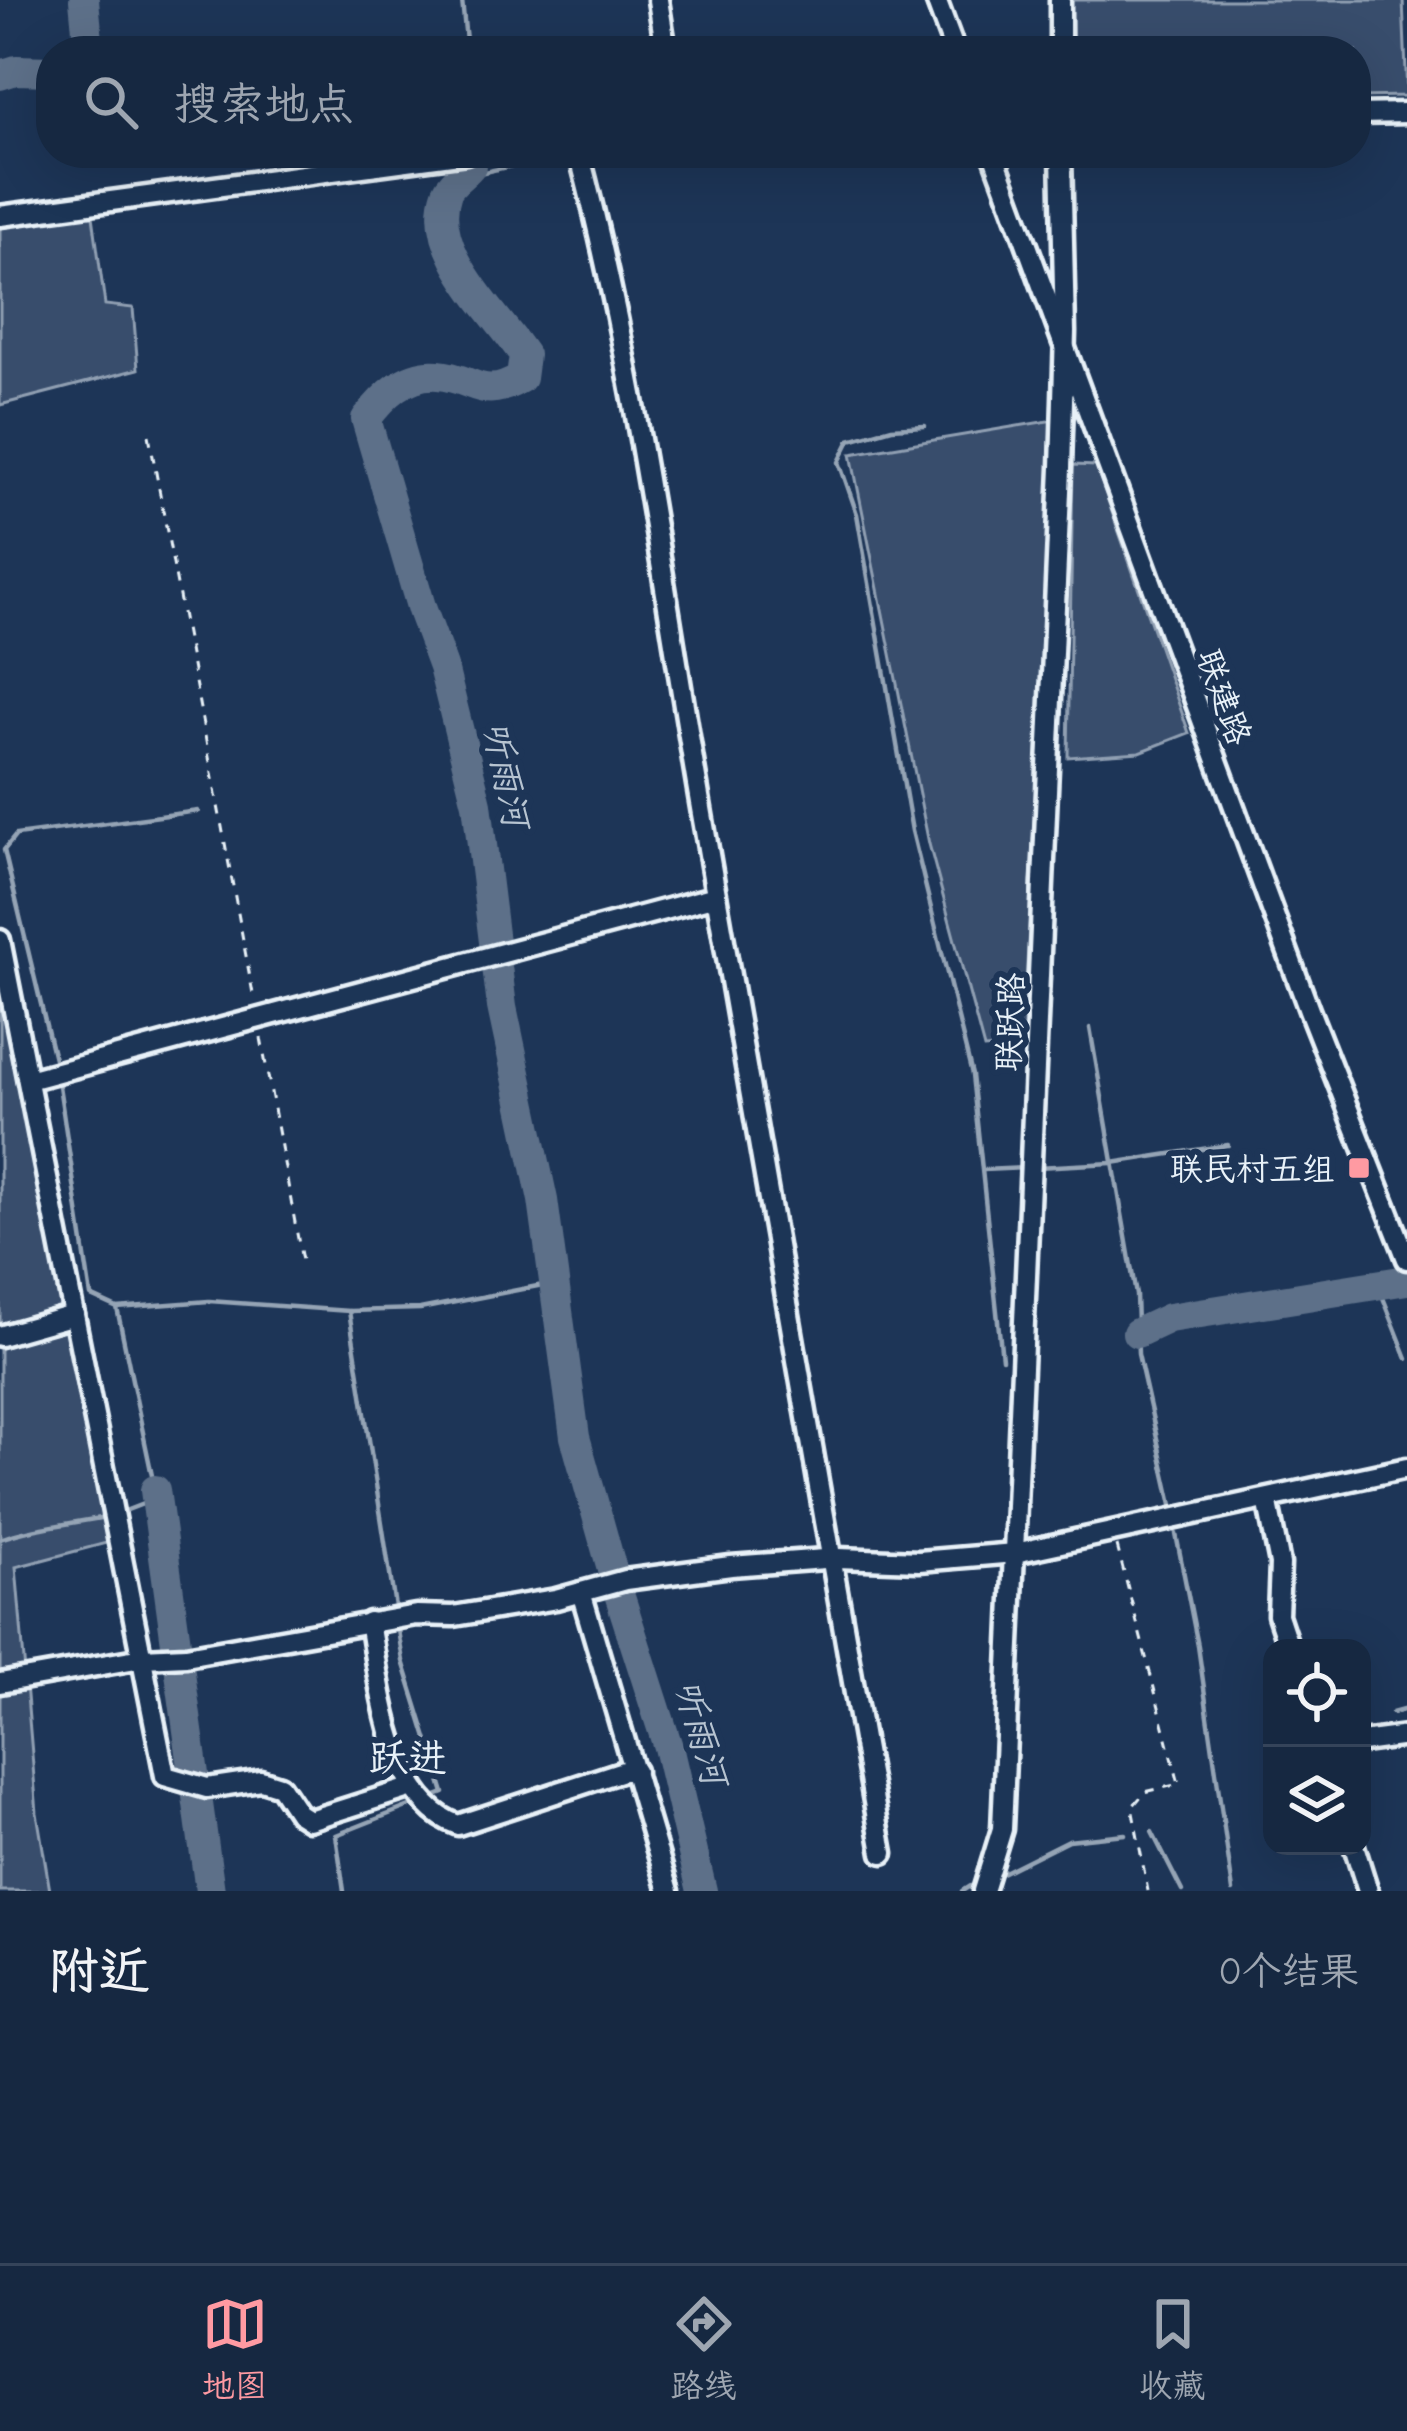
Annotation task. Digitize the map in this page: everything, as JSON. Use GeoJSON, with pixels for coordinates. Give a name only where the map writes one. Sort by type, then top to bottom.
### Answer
{"type":"FeatureCollection","features":[{"type":"Feature","properties":{"kind":"street"},"geometry":{"type":"LineString","coordinates":[[658,0],[664,36]]}},
{"type":"Feature","properties":{"kind":"street"},"geometry":{"type":"LineString","coordinates":[[935,0],[949,36]]}},
{"type":"Feature","properties":{"kind":"street"},"geometry":{"type":"LineString","coordinates":[[1060,0],[1060,36]]}},
{"type":"Feature","properties":{"kind":"street"},"geometry":{"type":"LineString","coordinates":[[1371,114],[1407,113]]}},
{"type":"Feature","properties":{"kind":"street"},"geometry":{"type":"LineString","coordinates":[[0,216],[355,168]]}},
{"type":"Feature","properties":{"kind":"street"},"geometry":{"type":"LineString","coordinates":[[583,168],[609,266],[645,450],[716,896],[883,1853]]}},
{"type":"Feature","properties":{"kind":"street","name":"联建路"},"geometry":{"type":"LineString","coordinates":[[998,168],[1309,1010],[1407,1259]]}},
{"type":"Feature","properties":{"kind":"street","name":"联跃路"},"geometry":{"type":"LineString","coordinates":[[983,1891],[1002,1829],[1015,1553],[1064,352],[1060,168]]}},
{"type":"Feature","properties":{"kind":"street"},"geometry":{"type":"LineString","coordinates":[[28,1080],[716,896]]}},
{"type":"Feature","properties":{"kind":"street"},"geometry":{"type":"LineString","coordinates":[[0,940],[119,1541],[150,1659],[165,1776],[199,1786],[261,1780],[280,1786],[298,1814],[309,1820],[413,1787]]}},
{"type":"Feature","properties":{"kind":"street"},"geometry":{"type":"LineString","coordinates":[[0,1336],[74,1315]]}},
{"type":"Feature","properties":{"kind":"street"},"geometry":{"type":"LineString","coordinates":[[0,1683],[416,1615],[454,1616],[625,1580],[710,1568],[1015,1553],[1407,1468]]}},
{"type":"Feature","properties":{"kind":"street"},"geometry":{"type":"LineString","coordinates":[[1267,1499],[1280,1564],[1278,1615],[1285,1639]]}},
{"type":"Feature","properties":{"kind":"street"},"geometry":{"type":"LineString","coordinates":[[581,1592],[670,1891]]}},
{"type":"Feature","properties":{"kind":"street"},"geometry":{"type":"LineString","coordinates":[[369,1622],[386,1715],[413,1787],[440,1819],[458,1825],[635,1771]]}},
{"type":"Feature","properties":{"kind":"street"},"geometry":{"type":"LineString","coordinates":[[1371,1741],[1407,1736]]}},
{"type":"Feature","properties":{"kind":"street"},"geometry":{"type":"LineString","coordinates":[[1357,1855],[1368,1891]]}},
{"type":"Feature","properties":{"kind":"path"},"geometry":{"type":"LineString","coordinates":[[148,435],[303,1266]]}},
{"type":"Feature","properties":{"kind":"path"},"geometry":{"type":"LineString","coordinates":[[1113,1533],[1179,1784],[1145,1792],[1132,1807],[1148,1891]]}},
{"type":"Feature","properties":{"kind":"shaded area"},"geometry":{"type":"Polygon","coordinates":[[[1071,0],[1403,0],[1407,96],[1371,97],[1371,36],[1072,36],[1071,0]]]}},
{"type":"Feature","properties":{"kind":"shaded area"},"geometry":{"type":"Polygon","coordinates":[[[91,201],[105,305],[133,308],[138,369],[0,405],[0,215],[91,201]]]}},
{"type":"Feature","properties":{"kind":"shaded area"},"geometry":{"type":"Polygon","coordinates":[[[1054,420],[1023,1046],[984,1049],[929,844],[851,454],[1054,420]]]}},
{"type":"Feature","properties":{"kind":"shaded area"},"geometry":{"type":"Polygon","coordinates":[[[1073,465],[1096,466],[1189,733],[1140,752],[1068,757],[1073,465]]]}},
{"type":"Feature","properties":{"kind":"shaded area"},"geometry":{"type":"Polygon","coordinates":[[[0,947],[114,1541],[16,1567],[37,1813],[50,1891],[0,1891],[0,947]]]}},
{"type":"Feature","properties":{"kind":"waterway"},"geometry":{"type":"LineString","coordinates":[[84,0],[88,36]]}},
{"type":"Feature","properties":{"kind":"waterway","name":"听雨河"},"geometry":{"type":"LineString","coordinates":[[462,0],[466,36]]}},
{"type":"Feature","properties":{"kind":"waterway"},"geometry":{"type":"LineString","coordinates":[[0,75],[36,71]]}},
{"type":"Feature","properties":{"kind":"waterway","name":"听雨河"},"geometry":{"type":"LineString","coordinates":[[469,168],[447,192],[446,236],[467,279],[524,355],[521,378],[487,388],[426,375],[388,395],[366,419],[443,667],[477,804],[502,1007],[543,1200],[575,1437],[612,1569]]}},
{"type":"Feature","properties":{"kind":"waterway"},"geometry":{"type":"LineString","coordinates":[[461,177],[502,168]]}},
{"type":"Feature","properties":{"kind":"waterway"},"geometry":{"type":"LineString","coordinates":[[925,426],[892,428],[850,440],[839,462],[857,514],[912,831],[972,1075],[1002,1359]]}},
{"type":"Feature","properties":{"kind":"waterway"},"geometry":{"type":"LineString","coordinates":[[56,1067],[4,850],[16,835],[198,811]]}},
{"type":"Feature","properties":{"kind":"waterway"},"geometry":{"type":"LineString","coordinates":[[1090,1028],[1136,1295],[1138,1354],[1172,1505]]}},
{"type":"Feature","properties":{"kind":"waterway"},"geometry":{"type":"LineString","coordinates":[[58,1079],[91,1296],[115,1307]]}},
{"type":"Feature","properties":{"kind":"waterway"},"geometry":{"type":"LineString","coordinates":[[1037,1167],[1112,1163],[1228,1145]]}},
{"type":"Feature","properties":{"kind":"waterway"},"geometry":{"type":"LineString","coordinates":[[983,1170],[1026,1168]]}},
{"type":"Feature","properties":{"kind":"waterway"},"geometry":{"type":"LineString","coordinates":[[1137,1333],[1169,1318],[1407,1280]]}},
{"type":"Feature","properties":{"kind":"waterway"},"geometry":{"type":"LineString","coordinates":[[117,1514],[148,1502],[155,1490],[117,1308],[209,1301],[349,1311],[420,1309],[553,1283]]}},
{"type":"Feature","properties":{"kind":"waterway"},"geometry":{"type":"LineString","coordinates":[[1378,1285],[1407,1358]]}},
{"type":"Feature","properties":{"kind":"waterway"},"geometry":{"type":"LineString","coordinates":[[349,1311],[396,1613]]}},
{"type":"Feature","properties":{"kind":"waterway"},"geometry":{"type":"LineString","coordinates":[[155,1490],[210,1891]]}},
{"type":"Feature","properties":{"kind":"waterway"},"geometry":{"type":"LineString","coordinates":[[0,1539],[105,1517]]}},
{"type":"Feature","properties":{"kind":"waterway"},"geometry":{"type":"LineString","coordinates":[[1176,1534],[1198,1646],[1233,1891]]}},
{"type":"Feature","properties":{"kind":"waterway","name":"听雨河"},"geometry":{"type":"LineString","coordinates":[[620,1597],[668,1747],[702,1891]]}},
{"type":"Feature","properties":{"kind":"waterway"},"geometry":{"type":"LineString","coordinates":[[397,1624],[403,1661],[444,1793],[428,1799]]}},
{"type":"Feature","properties":{"kind":"waterway"},"geometry":{"type":"LineString","coordinates":[[1392,1713],[1407,1709]]}},
{"type":"Feature","properties":{"kind":"waterway"},"geometry":{"type":"LineString","coordinates":[[344,1891],[336,1835],[417,1803]]}},
{"type":"Feature","properties":{"kind":"waterway"},"geometry":{"type":"LineString","coordinates":[[1152,1832],[1182,1891]]}},
{"type":"Feature","properties":{"kind":"waterway"},"geometry":{"type":"LineString","coordinates":[[1002,1873],[1068,1840],[1125,1834]]}},
{"type":"Feature","properties":{"kind":"waterway"},"geometry":{"type":"LineString","coordinates":[[962,1891],[970,1886]]}},
{"type":"Feature","properties":{"kind":"place","name":"联民村五组"},"geometry":{"type":"Point","coordinates":[1359,1168]}},
{"type":"Feature","properties":{"kind":"district","name":"跃进"},"geometry":{"type":"Point","coordinates":[408,1757]}}]}
